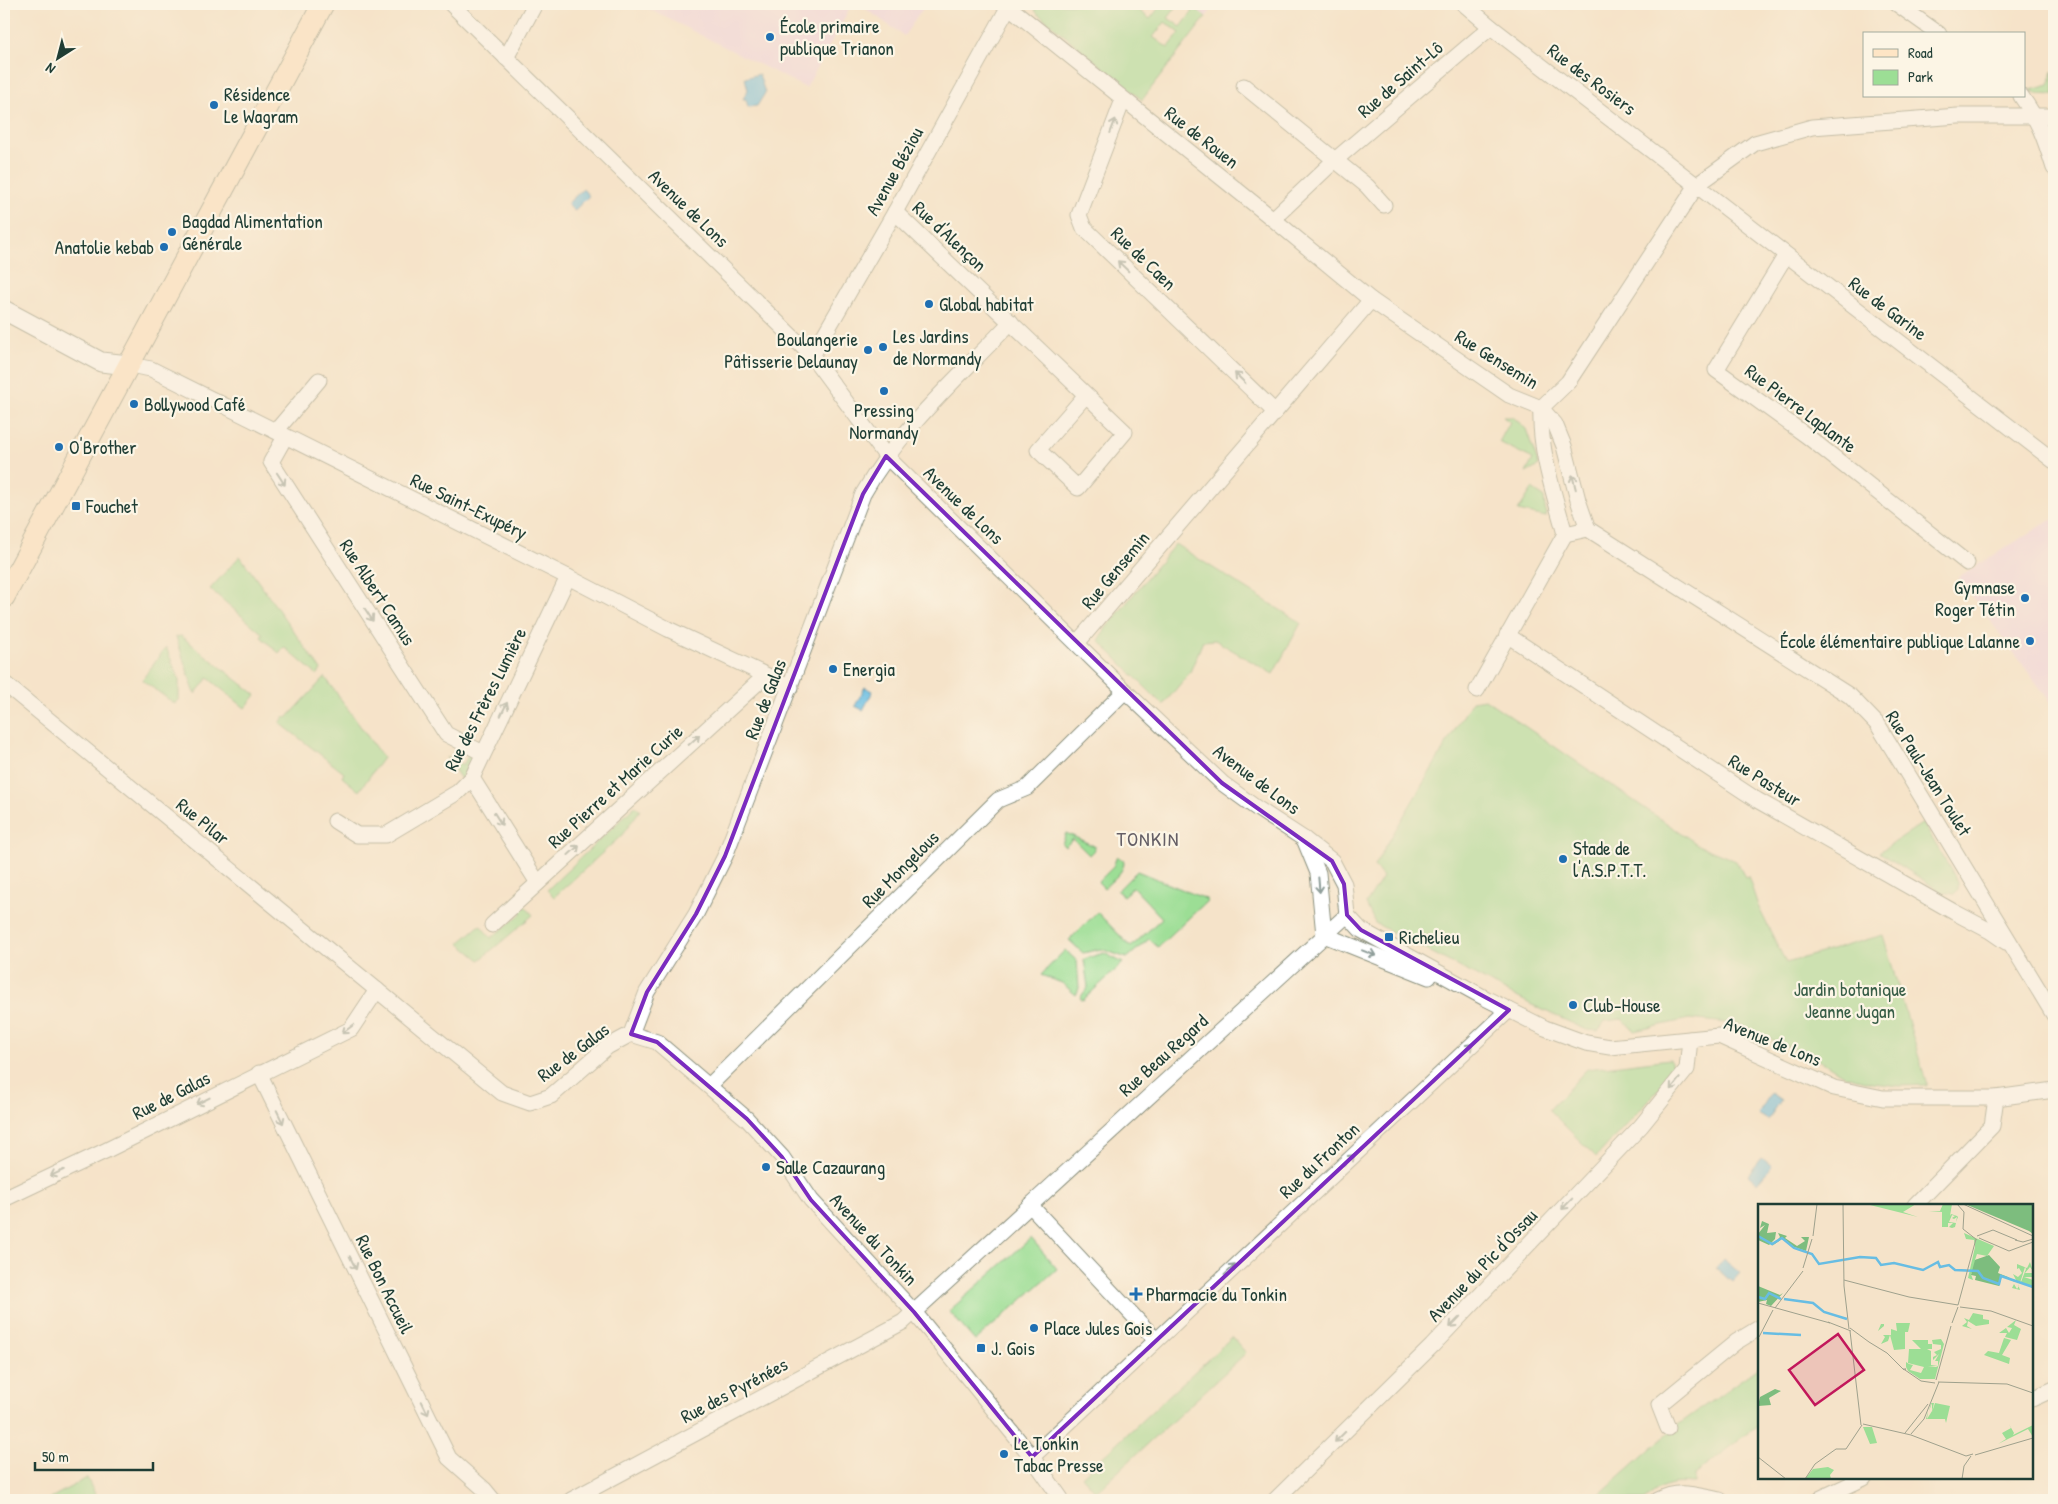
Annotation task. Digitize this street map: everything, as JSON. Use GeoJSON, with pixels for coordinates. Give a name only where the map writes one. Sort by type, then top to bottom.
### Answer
{"type":"FeatureCollection","features":[{"type":"Feature","properties":{"kind":"main road"},"geometry":{"type":"LineString","coordinates":[[4,598],[322,4]]}},
{"type":"Feature","properties":{"kind":"street","name":"Avenue de Lons"},"geometry":{"type":"LineString","coordinates":[[451,4],[812,356],[886,456],[1125,691],[1222,783],[1255,807],[1304,838],[1332,861],[1344,884],[1347,915],[1361,930],[1545,1028],[1586,1043],[1610,1047],[1718,1036],[1834,1088],[1883,1098],[1996,1098],[2054,1090]]}},
{"type":"Feature","properties":{"kind":"street"},"geometry":{"type":"LineString","coordinates":[[506,58],[535,4]]}},
{"type":"Feature","properties":{"kind":"street","name":"Rue des Rosiers"},"geometry":{"type":"LineString","coordinates":[[1464,4],[1491,27],[1697,185]]}},
{"type":"Feature","properties":{"kind":"street"},"geometry":{"type":"LineString","coordinates":[[1898,4],[1936,32]]}},
{"type":"Feature","properties":{"kind":"street","name":"Rue de Rouen"},"geometry":{"type":"LineString","coordinates":[[1009,5],[1123,100],[1273,219],[1371,300]]}},
{"type":"Feature","properties":{"kind":"street","name":"Avenue Béziou"},"geometry":{"type":"LineString","coordinates":[[812,356],[895,212],[1009,5]]}},
{"type":"Feature","properties":{"kind":"street","name":"Rue de Saint-Lô"},"geometry":{"type":"LineString","coordinates":[[1273,219],[1336,160],[1491,27]]}},
{"type":"Feature","properties":{"kind":"street"},"geometry":{"type":"LineString","coordinates":[[1244,86],[1367,186],[1384,205]]}},
{"type":"Feature","properties":{"kind":"street"},"geometry":{"type":"LineString","coordinates":[[2022,98],[2035,116],[2047,143],[2054,168]]}},
{"type":"Feature","properties":{"kind":"street","name":"Rue de Caen"},"geometry":{"type":"LineString","coordinates":[[1123,100],[1080,215],[1084,228],[1275,412]]}},
{"type":"Feature","properties":{"kind":"street","name":"Rue Gensemin"},"geometry":{"type":"LineString","coordinates":[[1077,643],[1371,300],[1509,395],[1541,408],[1568,382],[1697,185],[1755,143],[1812,127],[1958,116],[2054,116]]}},
{"type":"Feature","properties":{"kind":"street","name":"Rue de Garine"},"geometry":{"type":"LineString","coordinates":[[1697,185],[2054,461]]}},
{"type":"Feature","properties":{"kind":"street","name":"Rue d'Alençon"},"geometry":{"type":"LineString","coordinates":[[895,212],[1125,432],[1078,488],[1038,450],[1086,395]]}},
{"type":"Feature","properties":{"kind":"street","name":"Rue Pierre Laplante"},"geometry":{"type":"LineString","coordinates":[[1786,255],[1716,370],[1807,436],[1968,563]]}},
{"type":"Feature","properties":{"kind":"street"},"geometry":{"type":"LineString","coordinates":[[4,310],[101,362],[129,365]]}},
{"type":"Feature","properties":{"kind":"street","name":"Rue de Galas"},"geometry":{"type":"LineString","coordinates":[[4,1199],[351,1029],[377,990],[502,1093],[530,1103],[551,1096],[607,1047],[632,1034],[647,992],[696,914],[725,856],[863,494],[898,440],[1011,322]]}},
{"type":"Feature","properties":{"kind":"street","name":"Rue Saint-Exupéry"},"geometry":{"type":"LineString","coordinates":[[129,365],[150,369],[568,577],[668,629],[791,687]]}},
{"type":"Feature","properties":{"kind":"street"},"geometry":{"type":"LineString","coordinates":[[280,434],[319,380]]}},
{"type":"Feature","properties":{"kind":"street"},"geometry":{"type":"LineString","coordinates":[[1541,408],[1555,424],[1564,446],[1578,500],[1588,529],[1565,534]]}},
{"type":"Feature","properties":{"kind":"street"},"geometry":{"type":"LineString","coordinates":[[1477,690],[1565,534],[1540,430],[1541,408]]}},
{"type":"Feature","properties":{"kind":"street","name":"Rue Albert Camus"},"geometry":{"type":"LineString","coordinates":[[280,434],[271,462],[446,734],[483,753]]}},
{"type":"Feature","properties":{"kind":"street","name":"Rue Paul-Jean Toulet"},"geometry":{"type":"LineString","coordinates":[[1588,529],[1850,696],[1878,725],[2054,1015]]}},
{"type":"Feature","properties":{"kind":"street","name":"Rue des Frères Lumière"},"geometry":{"type":"LineString","coordinates":[[335,820],[357,835],[386,835],[458,792],[472,778],[568,577]]}},
{"type":"Feature","properties":{"kind":"street","name":"Rue Pasteur"},"geometry":{"type":"LineString","coordinates":[[1507,635],[1757,800],[1954,912],[1990,930],[2010,945]]}},
{"type":"Feature","properties":{"kind":"street","name":"Rue Pierre et Marie Curie"},"geometry":{"type":"LineString","coordinates":[[492,925],[765,676]]}},
{"type":"Feature","properties":{"kind":"street","name":"Rue Pilar"},"geometry":{"type":"LineString","coordinates":[[4,683],[377,990]]}},
{"type":"Feature","properties":{"kind":"street","name":"Rue Mongelous"},"geometry":{"type":"LineString","coordinates":[[709,1086],[998,800],[1027,788],[1125,691]]}},
{"type":"Feature","properties":{"kind":"street"},"geometry":{"type":"LineString","coordinates":[[472,778],[538,883]]}},
{"type":"Feature","properties":{"kind":"street","name":"Avenue de Lons"},"geometry":{"type":"LineString","coordinates":[[1304,838],[1318,873],[1324,935],[1486,998]]}},
{"type":"Feature","properties":{"kind":"street","name":"Rue Beau Regard"},"geometry":{"type":"LineString","coordinates":[[1030,1205],[1347,915]]}},
{"type":"Feature","properties":{"kind":"street","name":"Rue du Fronton"},"geometry":{"type":"LineString","coordinates":[[1156,1340],[1510,1010]]}},
{"type":"Feature","properties":{"kind":"street","name":"Avenue du Tonkin"},"geometry":{"type":"LineString","coordinates":[[632,1034],[657,1042],[747,1119],[782,1157],[811,1200],[914,1312],[1032,1457],[1062,1500]]}},
{"type":"Feature","properties":{"kind":"street","name":"Avenue du Pic d'Ossau"},"geometry":{"type":"LineString","coordinates":[[1275,1500],[1432,1346],[1641,1126],[1687,1068],[1690,1039]]}},
{"type":"Feature","properties":{"kind":"street","name":"Rue Bon Accueil"},"geometry":{"type":"LineString","coordinates":[[259,1073],[449,1458],[484,1489],[493,1500]]}},
{"type":"Feature","properties":{"kind":"street"},"geometry":{"type":"LineString","coordinates":[[1916,1204],[1992,1126],[1996,1098]]}},
{"type":"Feature","properties":{"kind":"street"},"geometry":{"type":"LineString","coordinates":[[914,1312],[1030,1205],[1156,1340],[1032,1457]]}},
{"type":"Feature","properties":{"kind":"street","name":"Rue des Pyrénées"},"geometry":{"type":"LineString","coordinates":[[570,1500],[903,1322],[914,1312]]}},
{"type":"Feature","properties":{"kind":"street"},"geometry":{"type":"LineString","coordinates":[[1668,1428],[1659,1405],[1736,1342],[1758,1329]]}},
{"type":"Feature","properties":{"kind":"street"},"geometry":{"type":"LineString","coordinates":[[2033,1399],[2054,1389]]}},
{"type":"Feature","properties":{"kind":"street"},"geometry":{"type":"LineString","coordinates":[[1816,1500],[1862,1479]]}},
{"type":"Feature","properties":{"kind":"street"},"geometry":{"type":"LineString","coordinates":[[1658,1500],[1668,1494],[1682,1493],[1720,1500]]}},
{"type":"Feature","properties":{"kind":"highlighted area"},"geometry":{"type":"Polygon","coordinates":[[[886,456],[1222,783],[1332,861],[1344,884],[1347,915],[1361,930],[1509,1010],[1032,1457],[914,1312],[811,1200],[782,1157],[747,1119],[657,1042],[631,1034],[647,992],[696,914],[725,856],[863,494],[886,456]]]}},
{"type":"Feature","properties":{"kind":"shaded area","name":"École primaire publique Trianon"},"geometry":{"type":"Polygon","coordinates":[[[639,4],[852,4],[806,88],[639,4]]]}},
{"type":"Feature","properties":{"kind":"shaded area","name":"École primaire publique Trianon"},"geometry":{"type":"Polygon","coordinates":[[[859,4],[926,4],[904,36],[859,4]]]}},
{"type":"Feature","properties":{"kind":"shaded area"},"geometry":{"type":"Polygon","coordinates":[[[1189,4],[1216,4],[1206,17],[1189,4]]]}},
{"type":"Feature","properties":{"kind":"shaded area","name":"École élémentaire publique Lalanne"},"geometry":{"type":"Polygon","coordinates":[[[2054,518],[2054,707],[1958,577],[2054,518]]]}},
{"type":"Feature","properties":{"kind":"green space"},"geometry":{"type":"Polygon","coordinates":[[[1034,4],[1131,4],[1150,19],[1162,4],[1179,4],[1168,18],[1181,27],[1193,11],[1184,4],[1189,4],[1206,17],[1142,100],[1036,12],[1034,4]],[[1165,22],[1153,37],[1168,48],[1180,33],[1165,22]]]}},
{"type":"Feature","properties":{"kind":"green space"},"geometry":{"type":"Polygon","coordinates":[[[2053,71],[2054,95],[2037,94],[2031,90],[2049,85],[2053,71]]]}},
{"type":"Feature","properties":{"kind":"green space"},"geometry":{"type":"Polygon","coordinates":[[[1503,417],[1513,417],[1526,429],[1539,466],[1526,473],[1533,459],[1499,442],[1510,422],[1503,417]]]}},
{"type":"Feature","properties":{"kind":"green space"},"geometry":{"type":"Polygon","coordinates":[[[1532,489],[1544,497],[1546,517],[1518,511],[1532,489]]]}},
{"type":"Feature","properties":{"kind":"green space"},"geometry":{"type":"Polygon","coordinates":[[[1175,544],[1301,623],[1273,674],[1215,640],[1203,641],[1190,672],[1163,705],[1099,641],[1106,628],[1175,544]]]}},
{"type":"Feature","properties":{"kind":"green space"},"geometry":{"type":"Polygon","coordinates":[[[240,556],[321,670],[317,675],[284,647],[279,653],[261,637],[263,634],[210,589],[240,556]]]}},
{"type":"Feature","properties":{"kind":"green space"},"geometry":{"type":"Polygon","coordinates":[[[181,636],[256,695],[245,708],[208,678],[195,694],[176,637],[181,636]]]}},
{"type":"Feature","properties":{"kind":"green space"},"geometry":{"type":"Polygon","coordinates":[[[166,647],[179,680],[179,700],[175,704],[142,680],[166,647]]]}},
{"type":"Feature","properties":{"kind":"green space"},"geometry":{"type":"Polygon","coordinates":[[[325,677],[383,758],[359,791],[342,777],[344,773],[280,723],[285,716],[287,718],[325,677]]]}},
{"type":"Feature","properties":{"kind":"green space","name":"Jardin botanique Jeanne Jugan"},"geometry":{"type":"Polygon","coordinates":[[[1485,699],[1700,846],[1736,861],[1745,877],[1748,876],[1758,906],[1786,963],[1883,935],[1927,1085],[1900,1086],[1872,1083],[1845,1076],[1824,1063],[1738,1024],[1689,1019],[1634,1031],[1623,1019],[1605,1021],[1598,1031],[1587,1030],[1532,1005],[1375,923],[1366,904],[1383,877],[1374,866],[1472,701],[1485,699]]]}},
{"type":"Feature","properties":{"kind":"green space"},"geometry":{"type":"Polygon","coordinates":[[[469,754],[473,757],[461,779],[446,757],[463,765],[469,754]]]}},
{"type":"Feature","properties":{"kind":"green space"},"geometry":{"type":"Polygon","coordinates":[[[635,806],[640,810],[622,835],[554,897],[547,890],[635,806]]]}},
{"type":"Feature","properties":{"kind":"green space"},"geometry":{"type":"Polygon","coordinates":[[[1923,823],[1958,882],[1958,890],[1954,894],[1942,892],[1879,852],[1923,823]]]}},
{"type":"Feature","properties":{"kind":"green space"},"geometry":{"type":"Polygon","coordinates":[[[1066,833],[1094,846],[1094,850],[1089,855],[1073,839],[1065,847],[1062,844],[1066,833]]]}},
{"type":"Feature","properties":{"kind":"green space"},"geometry":{"type":"Polygon","coordinates":[[[1117,856],[1124,861],[1124,865],[1117,876],[1104,888],[1098,882],[1113,867],[1117,856]]]}},
{"type":"Feature","properties":{"kind":"green space"},"geometry":{"type":"Polygon","coordinates":[[[1137,871],[1208,900],[1158,947],[1149,939],[1127,958],[1101,949],[1083,953],[1069,940],[1097,912],[1131,947],[1162,918],[1133,887],[1123,896],[1117,891],[1137,871]]]}},
{"type":"Feature","properties":{"kind":"green space"},"geometry":{"type":"Polygon","coordinates":[[[524,905],[533,915],[480,960],[459,943],[480,925],[491,938],[522,913],[519,910],[524,905]]]}},
{"type":"Feature","properties":{"kind":"green space"},"geometry":{"type":"Polygon","coordinates":[[[1065,950],[1077,961],[1079,988],[1076,995],[1062,983],[1041,975],[1065,950]]]}},
{"type":"Feature","properties":{"kind":"green space"},"geometry":{"type":"Polygon","coordinates":[[[1104,953],[1123,963],[1083,1000],[1080,998],[1088,987],[1084,959],[1104,953]]]}},
{"type":"Feature","properties":{"kind":"green space"},"geometry":{"type":"Polygon","coordinates":[[[1670,1059],[1674,1073],[1596,1157],[1549,1110],[1587,1069],[1670,1059]]]}},
{"type":"Feature","properties":{"kind":"green space"},"geometry":{"type":"Polygon","coordinates":[[[1031,1238],[1057,1269],[975,1341],[949,1311],[1031,1238]]]}},
{"type":"Feature","properties":{"kind":"green space"},"geometry":{"type":"Polygon","coordinates":[[[1232,1337],[1246,1353],[1096,1492],[1082,1476],[1232,1337]]]}},
{"type":"Feature","properties":{"kind":"green space"},"geometry":{"type":"Polygon","coordinates":[[[1758,1368],[1758,1426],[1694,1475],[1694,1484],[1678,1483],[1667,1485],[1656,1490],[1644,1500],[1593,1500],[1675,1427],[1758,1368]]]}},
{"type":"Feature","properties":{"kind":"green space"},"geometry":{"type":"Polygon","coordinates":[[[87,1478],[98,1500],[47,1500],[87,1478]]]}},
{"type":"Feature","properties":{"kind":"water"},"geometry":{"type":"Polygon","coordinates":[[[759,74],[765,93],[757,106],[748,107],[746,99],[743,99],[748,90],[745,78],[759,74]]]}},
{"type":"Feature","properties":{"kind":"water"},"geometry":{"type":"Polygon","coordinates":[[[583,189],[589,196],[574,211],[567,204],[583,189]]]}},
{"type":"Feature","properties":{"kind":"water"},"geometry":{"type":"Polygon","coordinates":[[[865,687],[873,691],[863,710],[855,706],[865,687]]]}},
{"type":"Feature","properties":{"kind":"water"},"geometry":{"type":"Polygon","coordinates":[[[1771,1093],[1781,1100],[1768,1120],[1758,1114],[1771,1093]]]}},
{"type":"Feature","properties":{"kind":"water"},"geometry":{"type":"Polygon","coordinates":[[[1762,1158],[1772,1166],[1757,1183],[1748,1175],[1762,1158]]]}},
{"type":"Feature","properties":{"kind":"water"},"geometry":{"type":"Polygon","coordinates":[[[1723,1259],[1740,1273],[1732,1282],[1716,1268],[1723,1259]]]}},
{"type":"Feature","properties":{"kind":"place","name":"École primaire publique Trianon"},"geometry":{"type":"Point","coordinates":[770,37]}},
{"type":"Feature","properties":{"kind":"place","name":"Résidence Le Wagram"},"geometry":{"type":"Point","coordinates":[214,105]}},
{"type":"Feature","properties":{"kind":"place","name":"Bagdad Alimentation Générale"},"geometry":{"type":"Point","coordinates":[172,232]}},
{"type":"Feature","properties":{"kind":"place","name":"Anatolie kebab"},"geometry":{"type":"Point","coordinates":[164,247]}},
{"type":"Feature","properties":{"kind":"place","name":"Global habitat"},"geometry":{"type":"Point","coordinates":[929,304]}},
{"type":"Feature","properties":{"kind":"place","name":"Les Jardins de Normandy"},"geometry":{"type":"Point","coordinates":[883,347]}},
{"type":"Feature","properties":{"kind":"place","name":"Boulangerie Pâtisserie Delaunay"},"geometry":{"type":"Point","coordinates":[868,350]}},
{"type":"Feature","properties":{"kind":"place","name":"Pressing Normandy"},"geometry":{"type":"Point","coordinates":[884,391]}},
{"type":"Feature","properties":{"kind":"place","name":"Bollywood Café"},"geometry":{"type":"Point","coordinates":[134,404]}},
{"type":"Feature","properties":{"kind":"place","name":"O'Brother"},"geometry":{"type":"Point","coordinates":[59,447]}},
{"type":"Feature","properties":{"kind":"place","name":"Fouchet"},"geometry":{"type":"Point","coordinates":[76,506]}},
{"type":"Feature","properties":{"kind":"place","name":"Gymnase Roger Tétin"},"geometry":{"type":"Point","coordinates":[2025,598]}},
{"type":"Feature","properties":{"kind":"place","name":"École élémentaire publique Lalanne"},"geometry":{"type":"Point","coordinates":[2030,641]}},
{"type":"Feature","properties":{"kind":"place","name":"Energia"},"geometry":{"type":"Point","coordinates":[833,669]}},
{"type":"Feature","properties":{"kind":"place","name":"Stade de l'A.S.P.T.T."},"geometry":{"type":"Point","coordinates":[1563,859]}},
{"type":"Feature","properties":{"kind":"place","name":"Richelieu"},"geometry":{"type":"Point","coordinates":[1389,937]}},
{"type":"Feature","properties":{"kind":"place","name":"Club-House"},"geometry":{"type":"Point","coordinates":[1573,1005]}},
{"type":"Feature","properties":{"kind":"place","name":"Salle Cazaurang"},"geometry":{"type":"Point","coordinates":[766,1167]}},
{"type":"Feature","properties":{"kind":"place","name":"Pharmacie du Tonkin"},"geometry":{"type":"Point","coordinates":[1136,1294]}},
{"type":"Feature","properties":{"kind":"place","name":"Place Jules Gois"},"geometry":{"type":"Point","coordinates":[1034,1328]}},
{"type":"Feature","properties":{"kind":"place","name":"J. Gois"},"geometry":{"type":"Point","coordinates":[981,1348]}},
{"type":"Feature","properties":{"kind":"place","name":"Le Tonkin Tabac Presse"},"geometry":{"type":"Point","coordinates":[1004,1454]}},
{"type":"Feature","properties":{"kind":"district","name":"TONKIN"},"geometry":{"type":"Point","coordinates":[1148,838]}}]}
